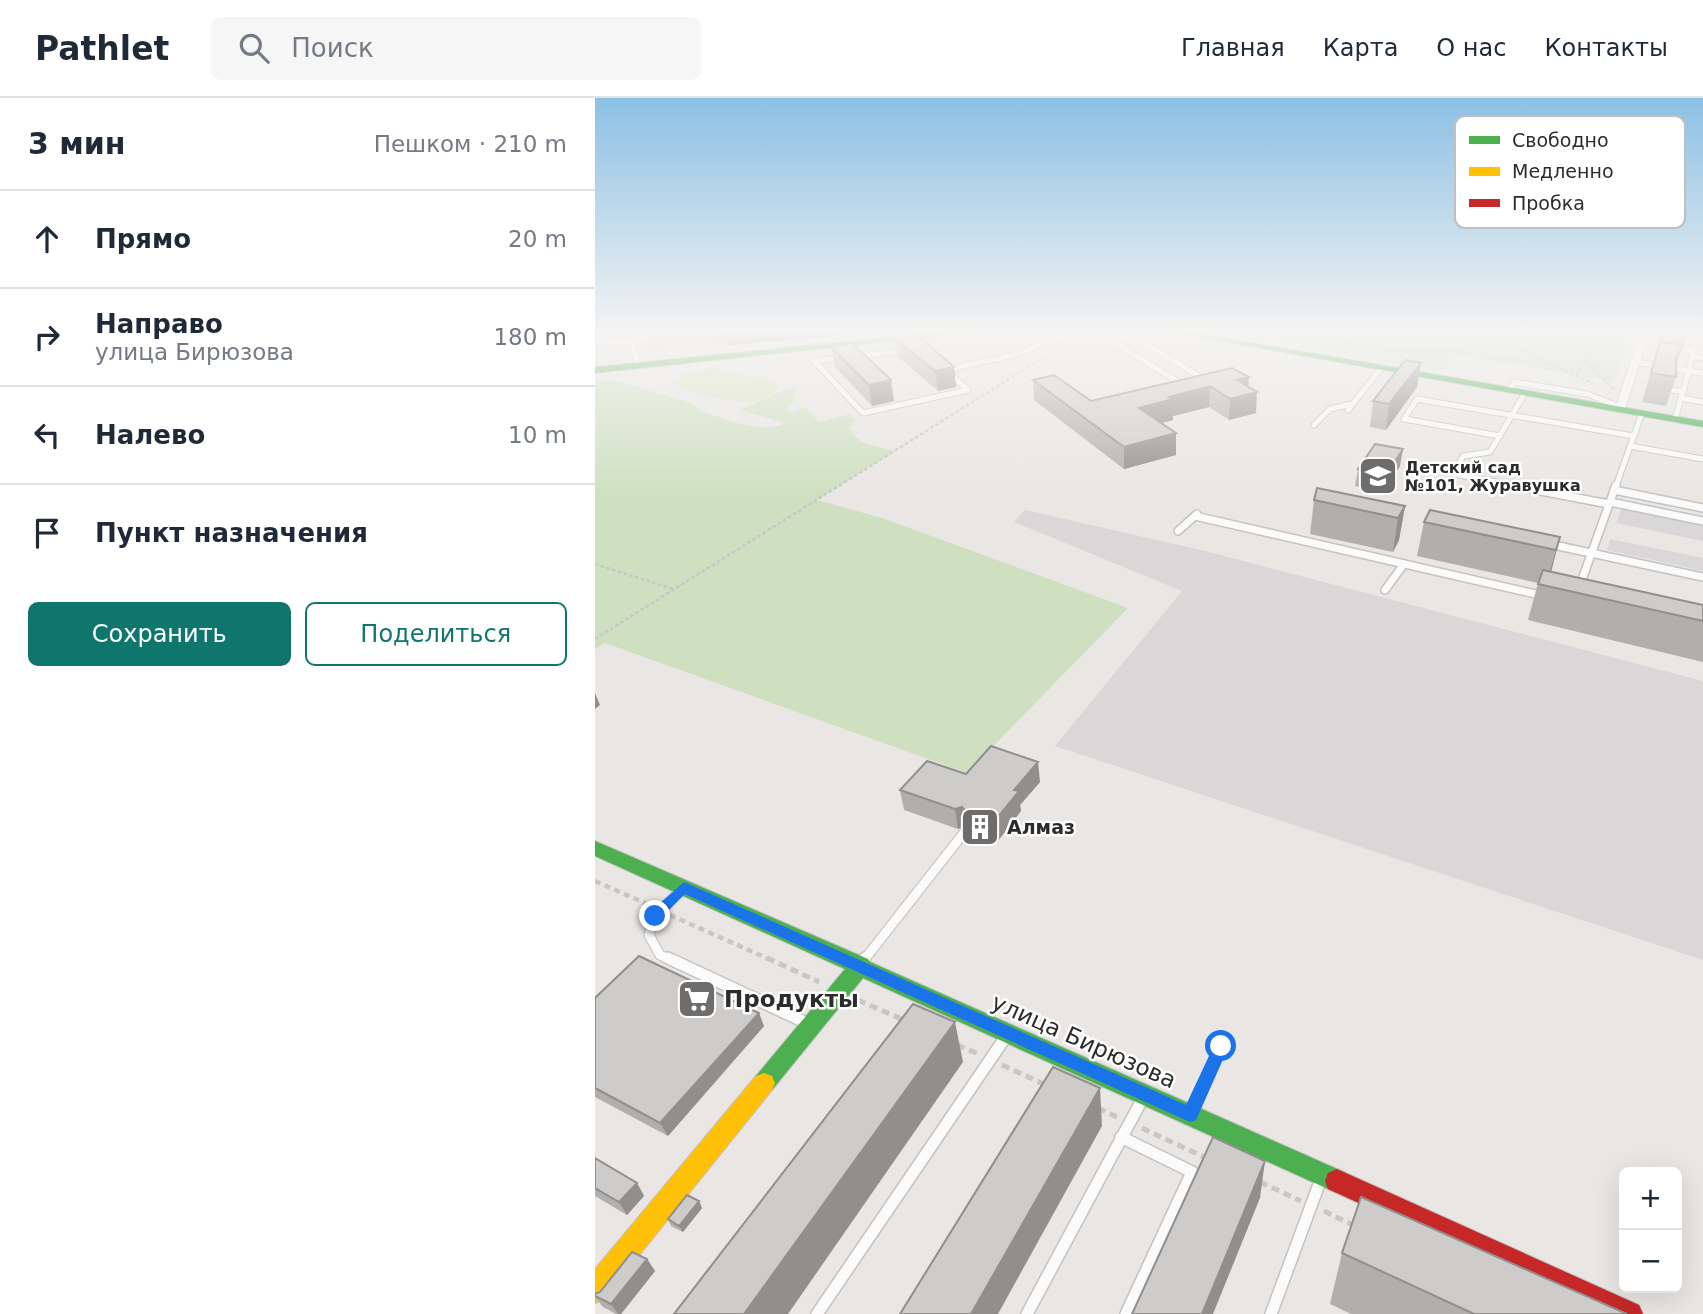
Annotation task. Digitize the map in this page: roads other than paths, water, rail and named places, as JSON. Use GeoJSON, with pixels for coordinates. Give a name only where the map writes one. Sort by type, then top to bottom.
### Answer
{"type":"FeatureCollection","features":[{"type":"Feature","properties":{"kind":"street"},"geometry":{"type":"LineString","coordinates":[[1490,387],[1703,424]]}},
{"type":"Feature","properties":{"kind":"street"},"geometry":{"type":"LineString","coordinates":[[1620,408],[1627,387]]}},
{"type":"Feature","properties":{"kind":"street","name":"улица Бирюзова"},"geometry":{"type":"LineString","coordinates":[[595,848],[861,965],[1630,1314]]}},
{"type":"Feature","properties":{"kind":"street"},"geometry":{"type":"LineString","coordinates":[[595,1290],[861,965]]}},
{"type":"Feature","properties":{"kind":"lane"},"geometry":{"type":"LineString","coordinates":[[841,387],[863,413],[968,390],[964,387]]}},
{"type":"Feature","properties":{"kind":"lane"},"geometry":{"type":"LineString","coordinates":[[1314,425],[1323,413],[1335,405],[1350,407],[1364,387]]}},
{"type":"Feature","properties":{"kind":"lane"},"geometry":{"type":"LineString","coordinates":[[1675,419],[1684,387]]}},
{"type":"Feature","properties":{"kind":"lane"},"geometry":{"type":"LineString","coordinates":[[1672,390],[1703,402]]}},
{"type":"Feature","properties":{"kind":"lane"},"geometry":{"type":"LineString","coordinates":[[1518,392],[1512,415],[1490,453],[1463,456],[1454,474],[1703,521]]}},
{"type":"Feature","properties":{"kind":"lane"},"geometry":{"type":"LineString","coordinates":[[1500,436],[1404,419],[1417,398],[1633,436]]}},
{"type":"Feature","properties":{"kind":"lane"},"geometry":{"type":"LineString","coordinates":[[1579,591],[1642,413]]}},
{"type":"Feature","properties":{"kind":"lane"},"geometry":{"type":"LineString","coordinates":[[1630,446],[1703,459]]}},
{"type":"Feature","properties":{"kind":"lane"},"geometry":{"type":"LineString","coordinates":[[1613,490],[1703,508]]}},
{"type":"Feature","properties":{"kind":"lane"},"geometry":{"type":"LineString","coordinates":[[1178,531],[1197,514],[1548,597]]}},
{"type":"Feature","properties":{"kind":"lane"},"geometry":{"type":"LineString","coordinates":[[1538,541],[1703,577]]}},
{"type":"Feature","properties":{"kind":"lane"},"geometry":{"type":"LineString","coordinates":[[1385,590],[1404,564]]}},
{"type":"Feature","properties":{"kind":"lane"},"geometry":{"type":"LineString","coordinates":[[861,965],[963,834]]}},
{"type":"Feature","properties":{"kind":"lane"},"geometry":{"type":"LineString","coordinates":[[684,887],[655,916],[649,935],[660,955],[812,1025]]}},
{"type":"Feature","properties":{"kind":"lane"},"geometry":{"type":"LineString","coordinates":[[817,1314],[1009,1032]]}},
{"type":"Feature","properties":{"kind":"lane"},"geometry":{"type":"LineString","coordinates":[[1190,1114],[1221,1046]]}},
{"type":"Feature","properties":{"kind":"lane"},"geometry":{"type":"LineString","coordinates":[[1027,1314],[1145,1094]]}},
{"type":"Feature","properties":{"kind":"lane"},"geometry":{"type":"LineString","coordinates":[[1121,1137],[1192,1172],[1126,1314]]}},
{"type":"Feature","properties":{"kind":"lane"},"geometry":{"type":"LineString","coordinates":[[1273,1313],[1323,1175]]}},
{"type":"Feature","properties":{"kind":"place","name":"Детский сад №101, Журавушка"},"geometry":{"type":"Point","coordinates":[1378,476]}},
{"type":"Feature","properties":{"kind":"place","name":"Алмаз"},"geometry":{"type":"Point","coordinates":[980,827]}},
{"type":"Feature","properties":{"kind":"place","name":"Продукты"},"geometry":{"type":"Point","coordinates":[697,999]}}]}
